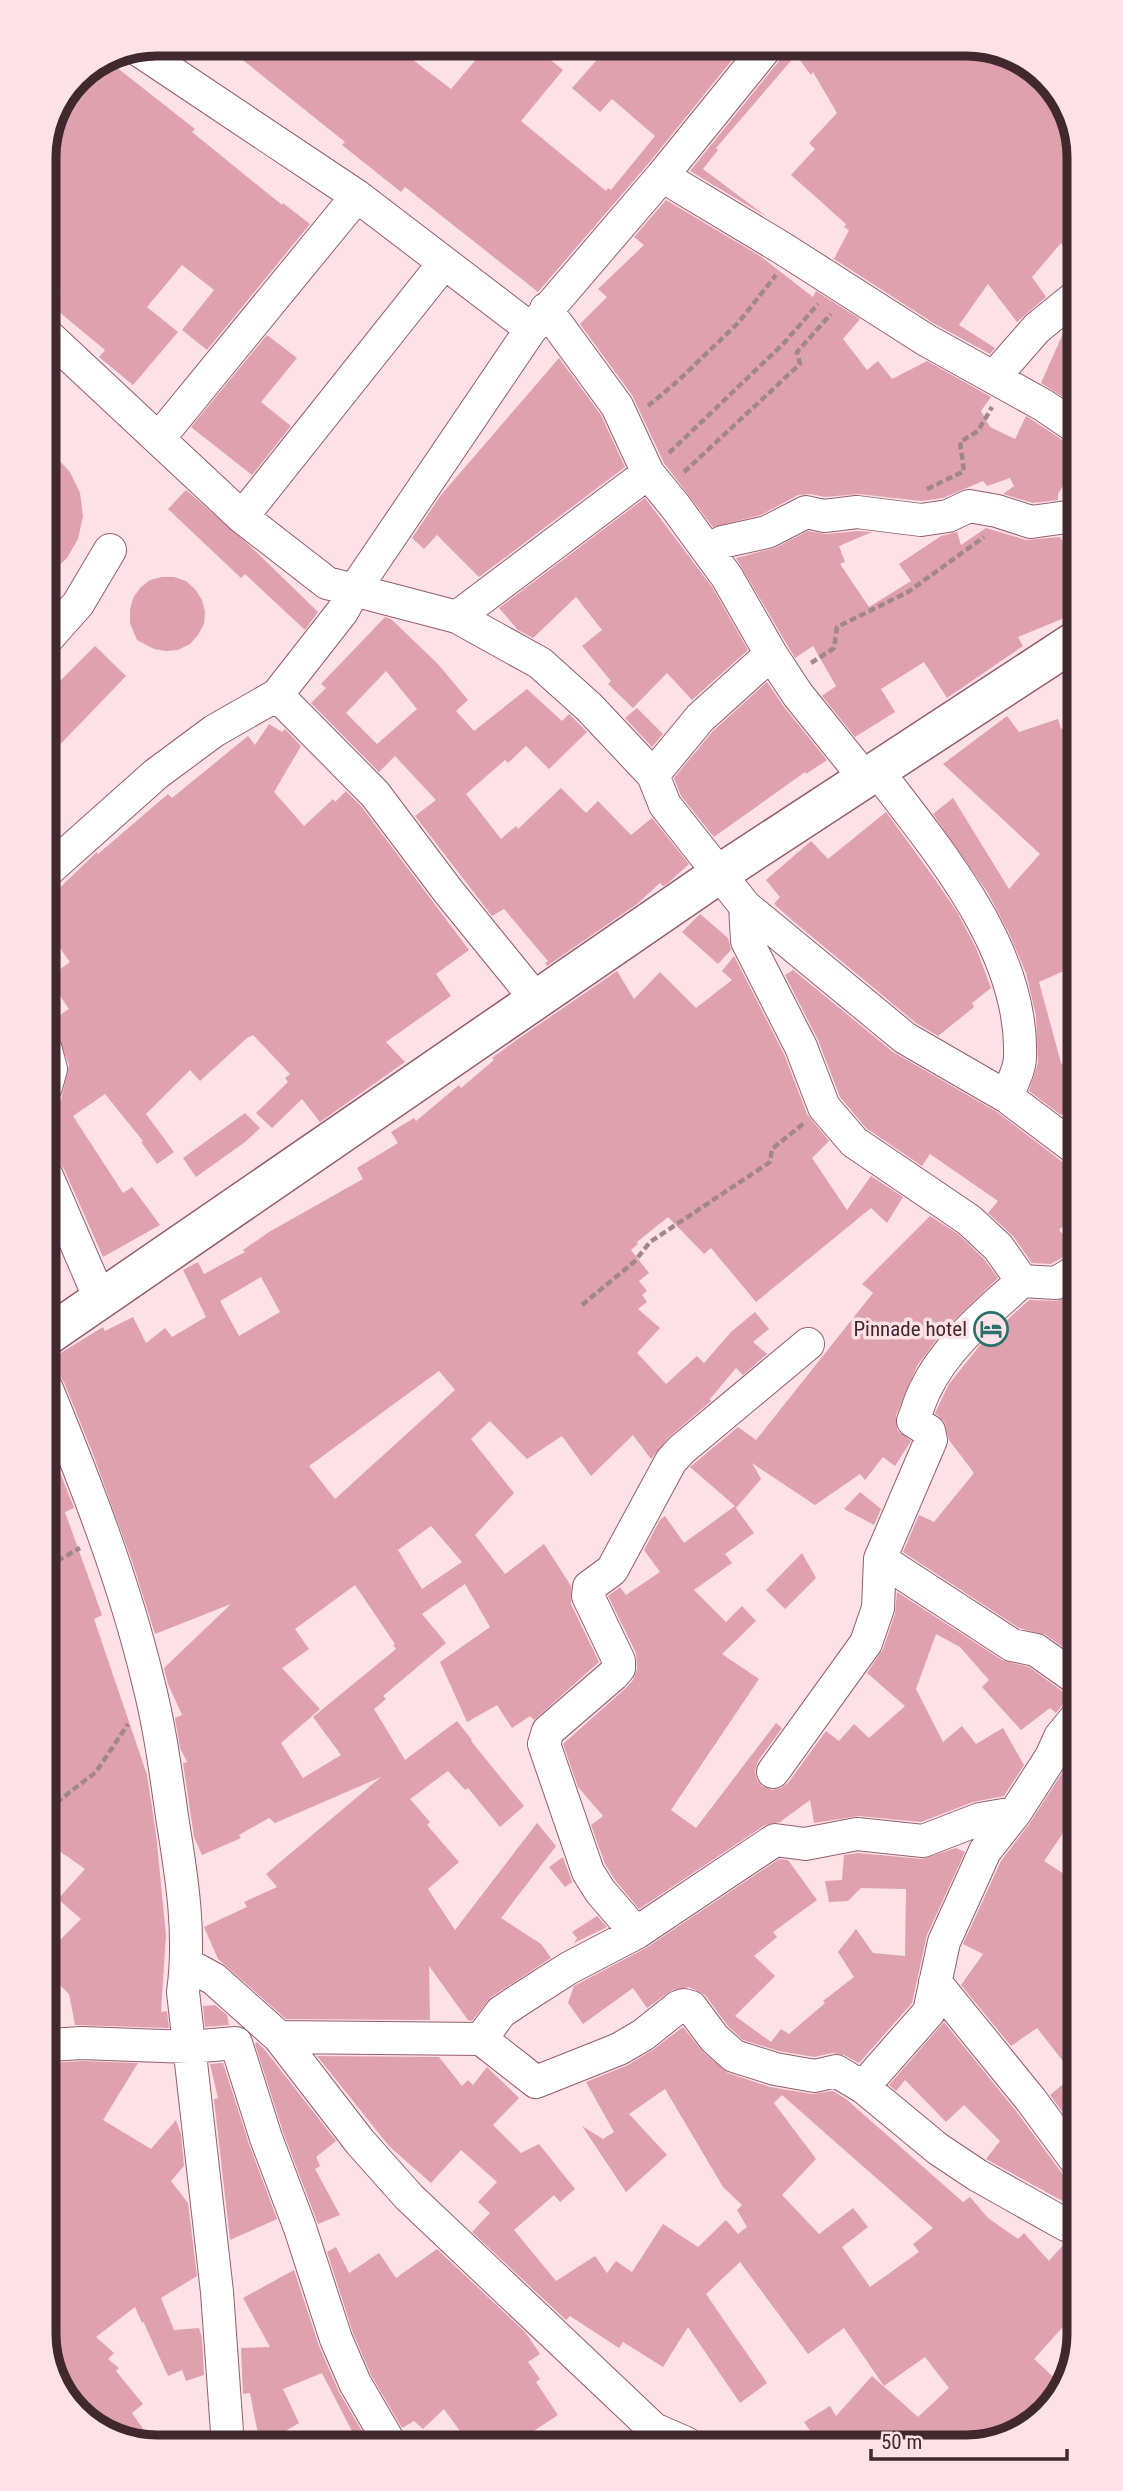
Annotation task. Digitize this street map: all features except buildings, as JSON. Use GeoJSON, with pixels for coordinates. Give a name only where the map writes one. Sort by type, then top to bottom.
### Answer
{"type":"FeatureCollection","features":[{"type":"Feature","properties":{"kind":"street"},"geometry":{"type":"LineString","coordinates":[[56,863],[156,774],[214,732],[277,695],[342,612],[538,319],[662,176],[759,56]]}},
{"type":"Feature","properties":{"kind":"street"},"geometry":{"type":"LineString","coordinates":[[148,57],[357,196],[444,262],[538,319],[598,378],[617,406],[648,473],[712,556],[779,666],[965,888],[1008,974],[1018,1029],[1020,1059],[1007,1097]]}},
{"type":"Feature","properties":{"kind":"street"},"geometry":{"type":"LineString","coordinates":[[662,176],[926,340],[1043,405],[1067,421]]}},
{"type":"Feature","properties":{"kind":"street"},"geometry":{"type":"LineString","coordinates":[[159,438],[357,196]]}},
{"type":"Feature","properties":{"kind":"street"},"geometry":{"type":"LineString","coordinates":[[242,517],[444,262]]}},
{"type":"Feature","properties":{"kind":"street"},"geometry":{"type":"LineString","coordinates":[[999,381],[1037,328],[1067,304]]}},
{"type":"Feature","properties":{"kind":"street"},"geometry":{"type":"LineString","coordinates":[[56,343],[242,517],[327,583],[457,617],[540,663],[589,707],[653,775],[665,805],[745,906],[905,1038],[1007,1097],[1067,1142]]}},
{"type":"Feature","properties":{"kind":"street"},"geometry":{"type":"LineString","coordinates":[[457,617],[648,473]]}},
{"type":"Feature","properties":{"kind":"street"},"geometry":{"type":"LineString","coordinates":[[712,556],[722,542],[767,532],[806,512],[824,516],[857,512],[921,520],[948,516],[970,506],[1031,522],[1067,517]]}},
{"type":"Feature","properties":{"kind":"street"},"geometry":{"type":"LineString","coordinates":[[56,629],[78,604],[110,550]]}},
{"type":"Feature","properties":{"kind":"street"},"geometry":{"type":"LineString","coordinates":[[56,1330],[535,998],[1067,645]]}},
{"type":"Feature","properties":{"kind":"street"},"geometry":{"type":"LineString","coordinates":[[653,775],[700,718],[779,666]]}},
{"type":"Feature","properties":{"kind":"street"},"geometry":{"type":"LineString","coordinates":[[277,695],[375,794],[448,891],[535,998]]}},
{"type":"Feature","properties":{"kind":"street"},"geometry":{"type":"LineString","coordinates":[[745,906],[747,941],[801,1046],[824,1107],[854,1142],[970,1220],[998,1247],[1022,1281]]}},
{"type":"Feature","properties":{"kind":"street"},"geometry":{"type":"LineString","coordinates":[[56,1197],[100,1299]]}},
{"type":"Feature","properties":{"kind":"street"},"geometry":{"type":"LineString","coordinates":[[773,1772],[866,1643],[878,1608],[880,1559],[931,1440],[929,1431],[913,1421],[925,1389],[946,1357],[1022,1281],[1056,1283],[1067,1276]]}},
{"type":"Feature","properties":{"kind":"street"},"geometry":{"type":"LineString","coordinates":[[636,1933],[600,1891],[588,1872],[544,1744],[544,1737],[619,1668],[619,1661],[588,1596],[589,1587],[612,1570],[671,1461],[808,1344]]}},
{"type":"Feature","properties":{"kind":"street"},"geometry":{"type":"LineString","coordinates":[[56,1412],[125,1595],[151,1694],[180,1870],[187,1961],[183,1992],[217,2292],[227,2435]]}},
{"type":"Feature","properties":{"kind":"street"},"geometry":{"type":"LineString","coordinates":[[880,1559],[1013,1645],[1036,1650],[1067,1672]]}},
{"type":"Feature","properties":{"kind":"street"},"geometry":{"type":"LineString","coordinates":[[863,2087],[929,2012],[944,1942],[985,1852],[1015,1813],[1067,1728]]}},
{"type":"Feature","properties":{"kind":"street"},"geometry":{"type":"LineString","coordinates":[[481,2039],[501,2012],[569,1968],[636,1933],[775,1840],[805,1844],[858,1834],[923,1841],[981,1819],[1015,1813]]}},
{"type":"Feature","properties":{"kind":"street"},"geometry":{"type":"LineString","coordinates":[[187,1961],[192,1968],[214,1979],[279,2037],[360,2142],[409,2197],[643,2435]]}},
{"type":"Feature","properties":{"kind":"street"},"geometry":{"type":"LineString","coordinates":[[935,1982],[1067,2149]]}},
{"type":"Feature","properties":{"kind":"street"},"geometry":{"type":"LineString","coordinates":[[279,2037],[481,2039],[536,2082],[619,2049],[684,2005],[691,2007],[714,2038],[734,2056],[775,2069],[816,2076],[835,2071],[863,2087],[938,2149],[977,2175],[1067,2225]]}},
{"type":"Feature","properties":{"kind":"street"},"geometry":{"type":"LineString","coordinates":[[56,2045],[189,2047],[236,2043],[336,2339],[355,2383],[385,2435]]}},
{"type":"Feature","properties":{"kind":"path"},"geometry":{"type":"LineString","coordinates":[[625,424],[679,380],[738,323],[793,255]]}},
{"type":"Feature","properties":{"kind":"path"},"geometry":{"type":"LineString","coordinates":[[648,473],[844,287]]}},
{"type":"Feature","properties":{"kind":"path"},"geometry":{"type":"LineString","coordinates":[[668,497],[686,468],[709,450],[800,364],[797,352],[844,287]]}},
{"type":"Feature","properties":{"kind":"path"},"geometry":{"type":"LineString","coordinates":[[918,493],[964,471],[960,442],[978,431],[999,381]]}},
{"type":"Feature","properties":{"kind":"path"},"geometry":{"type":"LineString","coordinates":[[779,666],[834,648],[836,627],[908,592],[984,539],[991,510]]}},
{"type":"Feature","properties":{"kind":"path"},"geometry":{"type":"LineString","coordinates":[[582,1305],[634,1262],[650,1242],[770,1162],[772,1149],[824,1107]]}},
{"type":"Feature","properties":{"kind":"path"},"geometry":{"type":"LineString","coordinates":[[56,1562],[104,1535]]}},
{"type":"Feature","properties":{"kind":"path"},"geometry":{"type":"LineString","coordinates":[[56,1803],[96,1772],[151,1694]]}},
{"type":"Feature","properties":{"kind":"place","name":"Pinnade hotel"},"geometry":{"type":"Point","coordinates":[991,1329]}}]}
